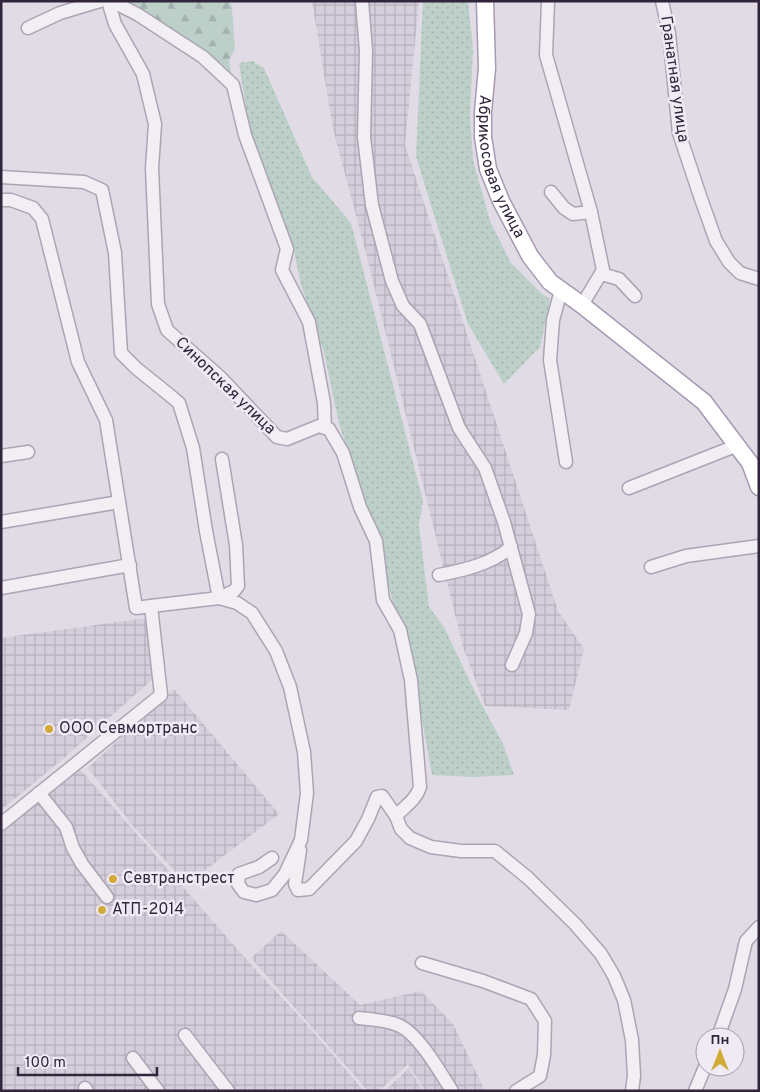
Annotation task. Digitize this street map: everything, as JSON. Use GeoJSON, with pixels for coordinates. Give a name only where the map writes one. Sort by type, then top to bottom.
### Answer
{"type":"FeatureCollection","features":[{"type":"Feature","properties":{"kind":"main road","name":"Абрикосовая улица"},"geometry":{"type":"LineString","coordinates":[[485,1],[487,68],[483,137],[488,169],[501,201],[530,256],[550,282],[582,305],[704,402],[750,462],[759,487]]}},
{"type":"Feature","properties":{"kind":"street"},"geometry":{"type":"LineString","coordinates":[[28,28],[60,13],[100,1]]}},
{"type":"Feature","properties":{"kind":"street"},"geometry":{"type":"LineString","coordinates":[[109,1],[136,14],[203,58],[233,85],[245,135],[286,249],[282,270],[309,322],[324,402],[325,428],[329,429],[343,454],[360,506],[376,541],[383,600],[400,630],[412,680],[420,787],[416,797],[396,816]]}},
{"type":"Feature","properties":{"kind":"street","name":"Синопская улица"},"geometry":{"type":"LineString","coordinates":[[109,1],[115,24],[143,74],[155,124],[152,168],[158,304],[167,330],[220,377],[276,436],[287,439],[319,426],[325,428]]}},
{"type":"Feature","properties":{"kind":"street"},"geometry":{"type":"LineString","coordinates":[[362,1],[366,51],[364,137],[372,205],[392,281],[402,306],[420,324],[459,428],[485,468],[504,522],[529,614],[526,634],[512,666]]}},
{"type":"Feature","properties":{"kind":"street"},"geometry":{"type":"LineString","coordinates":[[548,1],[546,55],[591,212],[603,270],[582,305]]}},
{"type":"Feature","properties":{"kind":"street","name":"Гранатная улица"},"geometry":{"type":"LineString","coordinates":[[662,1],[669,33],[679,133],[716,241],[729,262],[740,273],[759,279]]}},
{"type":"Feature","properties":{"kind":"street"},"geometry":{"type":"LineString","coordinates":[[1,177],[84,182],[102,190],[115,253],[121,353],[136,368],[179,403],[193,448],[219,598]]}},
{"type":"Feature","properties":{"kind":"street"},"geometry":{"type":"LineString","coordinates":[[551,192],[564,208],[573,214],[591,212]]}},
{"type":"Feature","properties":{"kind":"street"},"geometry":{"type":"LineString","coordinates":[[1,200],[11,200],[33,208],[42,219],[78,362],[106,420],[136,608],[152,609],[219,598],[234,591],[238,586],[236,545],[222,460]]}},
{"type":"Feature","properties":{"kind":"street"},"geometry":{"type":"LineString","coordinates":[[601,274],[619,279],[635,296]]}},
{"type":"Feature","properties":{"kind":"street"},"geometry":{"type":"LineString","coordinates":[[561,290],[553,320],[550,360],[566,462]]}},
{"type":"Feature","properties":{"kind":"street"},"geometry":{"type":"LineString","coordinates":[[629,488],[738,445]]}},
{"type":"Feature","properties":{"kind":"street"},"geometry":{"type":"LineString","coordinates":[[1,456],[28,452]]}},
{"type":"Feature","properties":{"kind":"street"},"geometry":{"type":"LineString","coordinates":[[1,522],[119,502]]}},
{"type":"Feature","properties":{"kind":"street"},"geometry":{"type":"LineString","coordinates":[[651,566],[686,556],[759,546]]}},
{"type":"Feature","properties":{"kind":"street"},"geometry":{"type":"LineString","coordinates":[[439,575],[484,564],[501,556],[511,547]]}},
{"type":"Feature","properties":{"kind":"street"},"geometry":{"type":"LineString","coordinates":[[1,588],[130,565]]}},
{"type":"Feature","properties":{"kind":"street"},"geometry":{"type":"LineString","coordinates":[[219,598],[237,604],[252,612],[276,651],[290,687],[304,752],[307,793],[296,884],[298,890],[309,889],[356,841],[378,797],[382,796],[396,816],[401,829],[410,838],[431,847],[461,851],[495,851],[528,878],[576,924],[601,954],[614,976],[624,1000],[632,1040],[634,1076],[632,1091]]}},
{"type":"Feature","properties":{"kind":"street"},"geometry":{"type":"LineString","coordinates":[[1,824],[161,695],[152,609]]}},
{"type":"Feature","properties":{"kind":"street"},"geometry":{"type":"LineString","coordinates":[[39,793],[66,827],[73,848],[82,864],[107,897]]}},
{"type":"Feature","properties":{"kind":"street"},"geometry":{"type":"LineString","coordinates":[[272,858],[259,867],[239,874],[238,884],[244,892],[256,895],[272,890],[285,874],[301,840]]}},
{"type":"Feature","properties":{"kind":"street"},"geometry":{"type":"LineString","coordinates":[[721,1027],[734,989],[746,941],[759,927]]}},
{"type":"Feature","properties":{"kind":"street"},"geometry":{"type":"LineString","coordinates":[[422,963],[483,981],[531,999],[545,1021],[540,1091]]}},
{"type":"Feature","properties":{"kind":"street"},"geometry":{"type":"LineString","coordinates":[[359,1018],[399,1025],[413,1036],[432,1058],[452,1091]]}},
{"type":"Feature","properties":{"kind":"street"},"geometry":{"type":"LineString","coordinates":[[185,1034],[228,1091]]}},
{"type":"Feature","properties":{"kind":"street"},"geometry":{"type":"LineString","coordinates":[[133,1058],[158,1091]]}},
{"type":"Feature","properties":{"kind":"street"},"geometry":{"type":"LineString","coordinates":[[516,1091],[540,1076]]}},
{"type":"Feature","properties":{"kind":"street"},"geometry":{"type":"LineString","coordinates":[[695,1091],[701,1077]]}},
{"type":"Feature","properties":{"kind":"shaded area"},"geometry":{"type":"Polygon","coordinates":[[[312,1],[419,1],[405,145],[558,611],[584,649],[569,710],[485,706],[463,647],[365,249],[333,129],[312,1]]]}},
{"type":"Feature","properties":{"kind":"shaded area","name":"ООО Севмортранс"},"geometry":{"type":"Polygon","coordinates":[[[147,618],[155,677],[64,758],[1,810],[1,638],[147,618]]]}},
{"type":"Feature","properties":{"kind":"shaded area"},"geometry":{"type":"Polygon","coordinates":[[[174,689],[279,814],[187,884],[133,826],[88,768],[174,689]]]}},
{"type":"Feature","properties":{"kind":"shaded area","name":"АТП-2014"},"geometry":{"type":"Polygon","coordinates":[[[79,768],[364,1091],[2,1091],[1,833],[79,768]]]}},
{"type":"Feature","properties":{"kind":"shaded area"},"geometry":{"type":"Polygon","coordinates":[[[281,931],[360,1005],[421,991],[453,1024],[485,1091],[425,1091],[408,1064],[379,1091],[368,1091],[251,958],[281,931]]]}},
{"type":"Feature","properties":{"kind":"shaded area"},"geometry":{"type":"Polygon","coordinates":[[[409,1068],[423,1091],[385,1091],[409,1068]]]}},
{"type":"Feature","properties":{"kind":"green space"},"geometry":{"type":"Polygon","coordinates":[[[122,1],[230,1],[235,49],[229,60],[232,79],[122,1]]]}},
{"type":"Feature","properties":{"kind":"green space"},"geometry":{"type":"Polygon","coordinates":[[[423,1],[468,1],[473,49],[470,113],[473,160],[490,221],[511,263],[542,294],[550,299],[540,347],[504,384],[468,324],[416,157],[423,1]]]}},
{"type":"Feature","properties":{"kind":"green space"},"geometry":{"type":"Polygon","coordinates":[[[252,61],[264,68],[312,177],[351,223],[423,501],[419,525],[429,607],[444,627],[474,690],[503,744],[514,775],[473,777],[432,775],[407,635],[394,606],[369,512],[339,424],[324,352],[301,285],[294,251],[251,140],[239,63],[252,61]]]}},
{"type":"Feature","properties":{"kind":"place","name":"ООО Севмортранс"},"geometry":{"type":"Point","coordinates":[49,729]}},
{"type":"Feature","properties":{"kind":"place","name":"Севтранстрест"},"geometry":{"type":"Point","coordinates":[113,879]}},
{"type":"Feature","properties":{"kind":"place","name":"АТП-2014"},"geometry":{"type":"Point","coordinates":[102,910]}}]}
